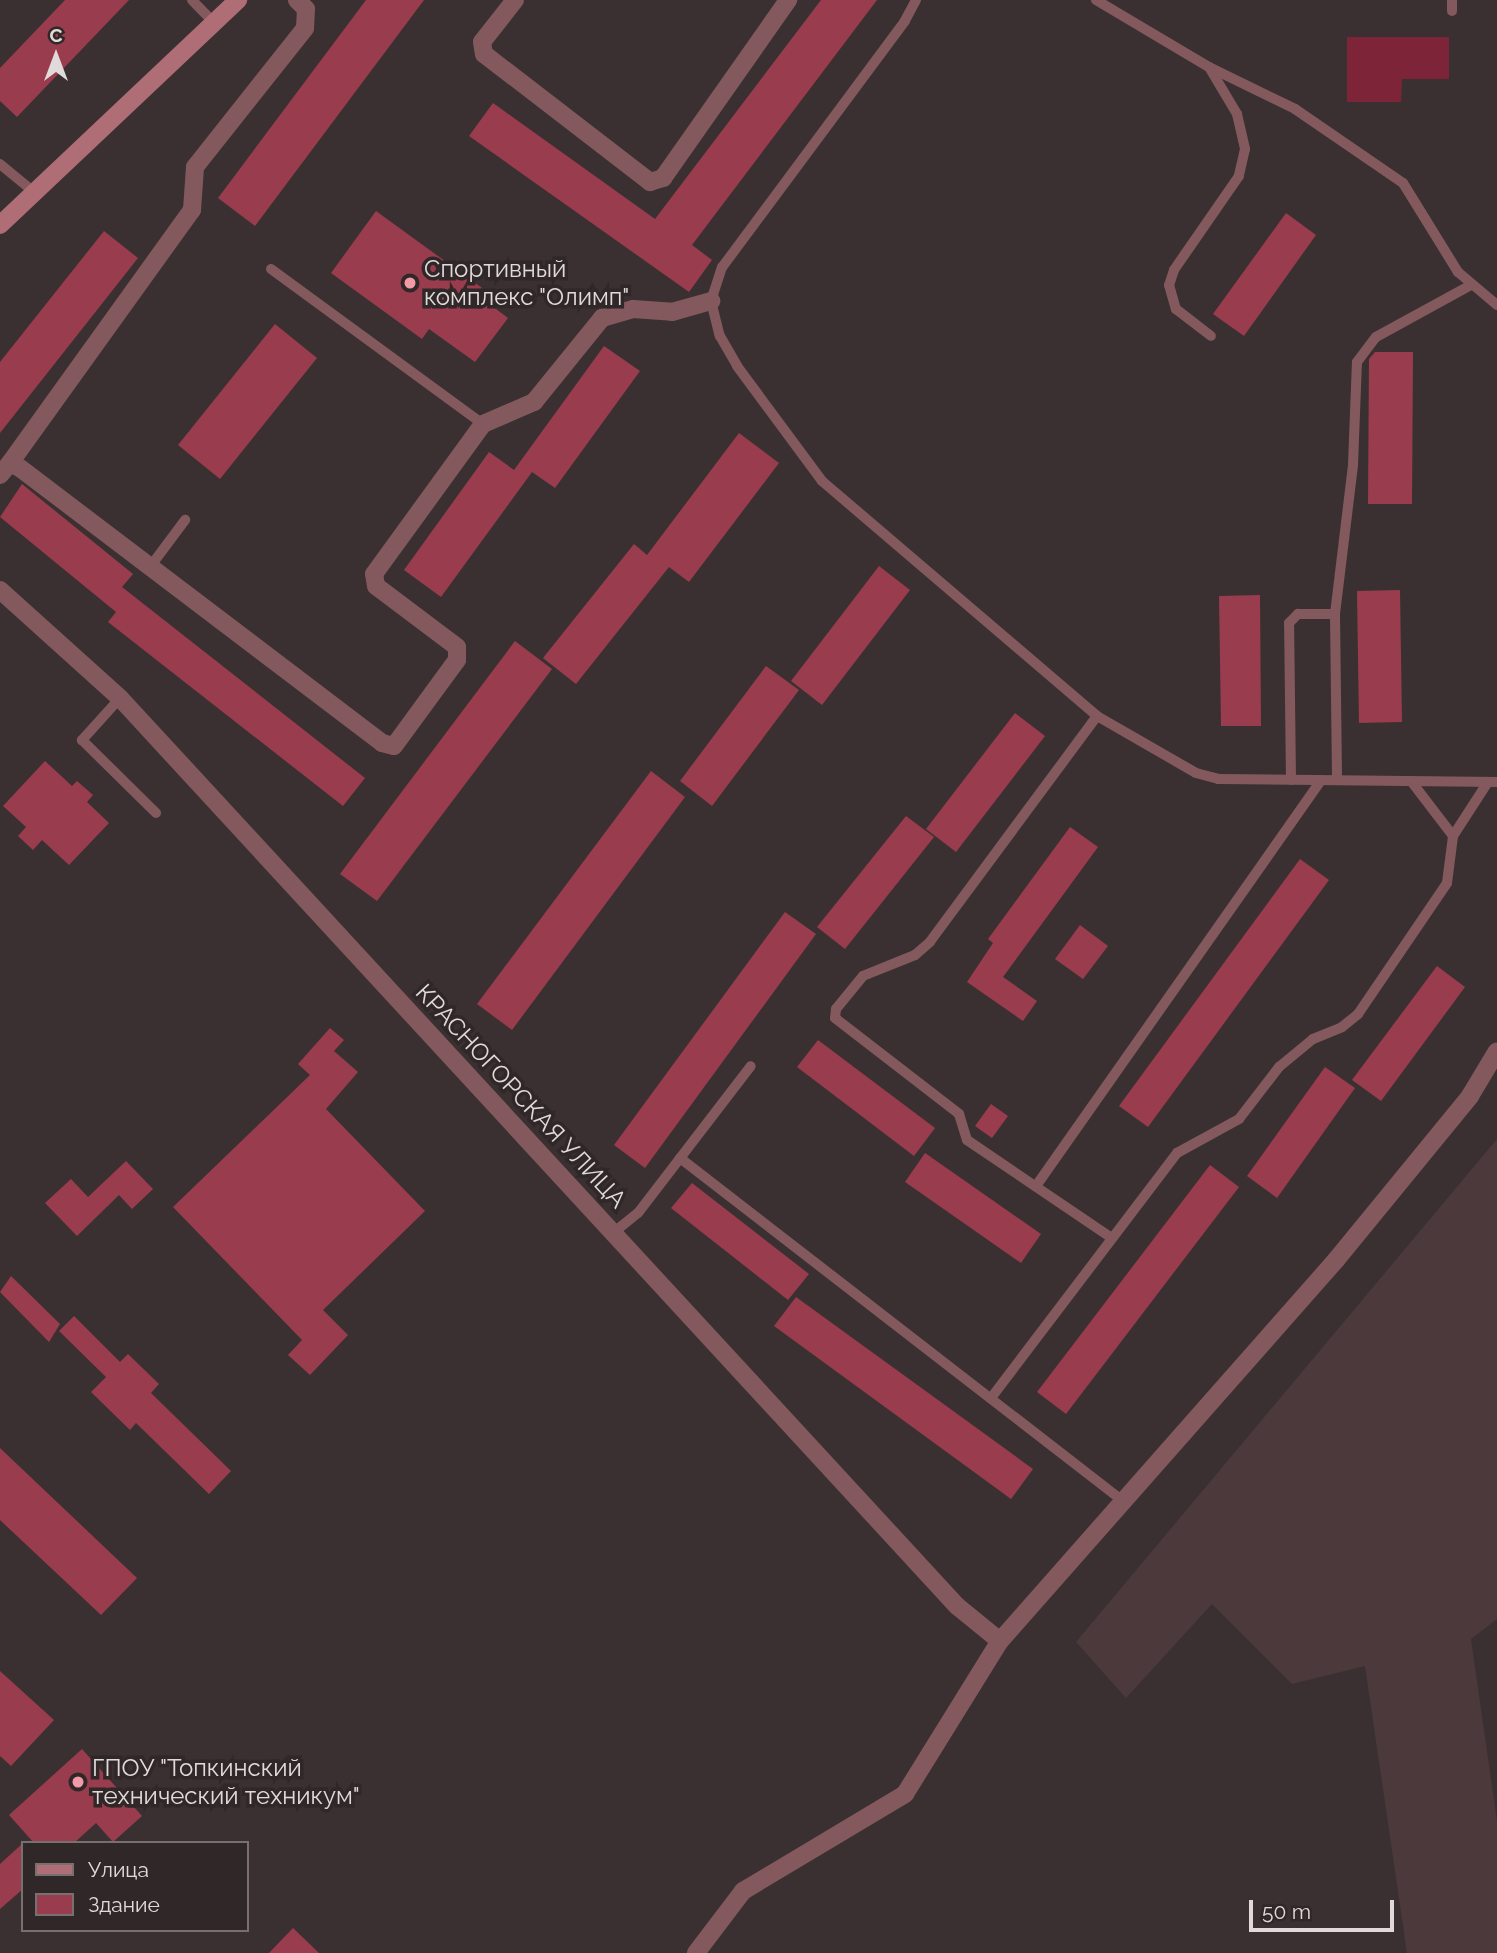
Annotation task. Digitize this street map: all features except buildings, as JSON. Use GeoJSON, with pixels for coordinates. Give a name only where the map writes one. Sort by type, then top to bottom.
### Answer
{"type":"FeatureCollection","features":[{"type":"Feature","properties":{"kind":"street"},"geometry":{"type":"LineString","coordinates":[[0,225],[238,0]]}},
{"type":"Feature","properties":{"kind":"street"},"geometry":{"type":"LineString","coordinates":[[297,0],[306,9],[305,28],[195,167],[192,209],[5,469],[150,567],[382,743],[394,746],[457,660],[457,647],[376,586],[374,575],[483,424],[534,402],[602,318],[633,309],[672,312],[711,301]]}},
{"type":"Feature","properties":{"kind":"street"},"geometry":{"type":"LineString","coordinates":[[515,0],[482,42],[485,54],[650,182],[663,178],[788,0]]}},
{"type":"Feature","properties":{"kind":"street","name":"КРАСНОГОРСКАЯ УЛИЦА"},"geometry":{"type":"LineString","coordinates":[[3,599],[120,698],[957,1606],[1000,1641]]}},
{"type":"Feature","properties":{"kind":"street"},"geometry":{"type":"LineString","coordinates":[[696,1953],[743,1891],[905,1794],[1000,1641],[1336,1260],[1470,1096],[1497,1051]]}},
{"type":"Feature","properties":{"kind":"lane"},"geometry":{"type":"LineString","coordinates":[[192,0],[214,23]]}},
{"type":"Feature","properties":{"kind":"lane"},"geometry":{"type":"LineString","coordinates":[[916,0],[905,21],[722,267],[711,301],[720,336],[737,366],[822,481],[1097,716],[1195,773],[1218,779],[1493,782]]}},
{"type":"Feature","properties":{"kind":"lane"},"geometry":{"type":"LineString","coordinates":[[1096,0],[1209,67],[1295,109],[1403,183],[1458,272],[1497,305]]}},
{"type":"Feature","properties":{"kind":"lane"},"geometry":{"type":"LineString","coordinates":[[1209,67],[1237,114],[1245,149],[1240,176],[1174,270],[1169,285],[1176,309],[1211,336]]}},
{"type":"Feature","properties":{"kind":"lane"},"geometry":{"type":"LineString","coordinates":[[0,164],[34,192]]}},
{"type":"Feature","properties":{"kind":"lane"},"geometry":{"type":"LineString","coordinates":[[271,269],[483,424]]}},
{"type":"Feature","properties":{"kind":"lane"},"geometry":{"type":"LineString","coordinates":[[1337,780],[1335,614],[1353,466],[1356,362],[1376,337],[1471,285]]}},
{"type":"Feature","properties":{"kind":"lane"},"geometry":{"type":"LineString","coordinates":[[150,567],[185,520]]}},
{"type":"Feature","properties":{"kind":"lane"},"geometry":{"type":"LineString","coordinates":[[1291,780],[1289,623],[1298,614],[1335,614]]}},
{"type":"Feature","properties":{"kind":"lane"},"geometry":{"type":"LineString","coordinates":[[120,698],[82,740],[156,813]]}},
{"type":"Feature","properties":{"kind":"lane"},"geometry":{"type":"LineString","coordinates":[[1097,716],[924,949],[863,976],[836,1009],[840,1026],[959,1114],[967,1139],[1112,1238]]}},
{"type":"Feature","properties":{"kind":"lane"},"geometry":{"type":"LineString","coordinates":[[1036,1186],[1321,780]]}},
{"type":"Feature","properties":{"kind":"lane"},"geometry":{"type":"LineString","coordinates":[[1411,781],[1453,835]]}},
{"type":"Feature","properties":{"kind":"lane"},"geometry":{"type":"LineString","coordinates":[[991,1398],[1183,1147],[1238,1119],[1279,1067],[1313,1039],[1342,1027],[1358,1014],[1447,883],[1453,835],[1493,782]]}},
{"type":"Feature","properties":{"kind":"lane"},"geometry":{"type":"LineString","coordinates":[[613,1233],[638,1213],[751,1066]]}},
{"type":"Feature","properties":{"kind":"lane"},"geometry":{"type":"LineString","coordinates":[[680,1158],[1123,1500]]}},
{"type":"Feature","properties":{"kind":"shaded area"},"geometry":{"type":"Polygon","coordinates":[[[1347,37],[1449,37],[1449,79],[1402,79],[1401,102],[1347,102],[1347,37]]]}},
{"type":"Feature","properties":{"kind":"shaded area"},"geometry":{"type":"Polygon","coordinates":[[[1497,1139],[1497,1619],[1471,1639],[1497,1821],[1497,1953],[1407,1953],[1365,1666],[1292,1684],[1212,1604],[1126,1698],[1076,1642],[1497,1139]]]}},
{"type":"Feature","properties":{"kind":"place","name":"Спортивный комплекс \"Олимп\""},"geometry":{"type":"Point","coordinates":[410,283]}},
{"type":"Feature","properties":{"kind":"place","name":"ГПОУ \"Топкинский технический техникум\""},"geometry":{"type":"Point","coordinates":[78,1782]}}]}
